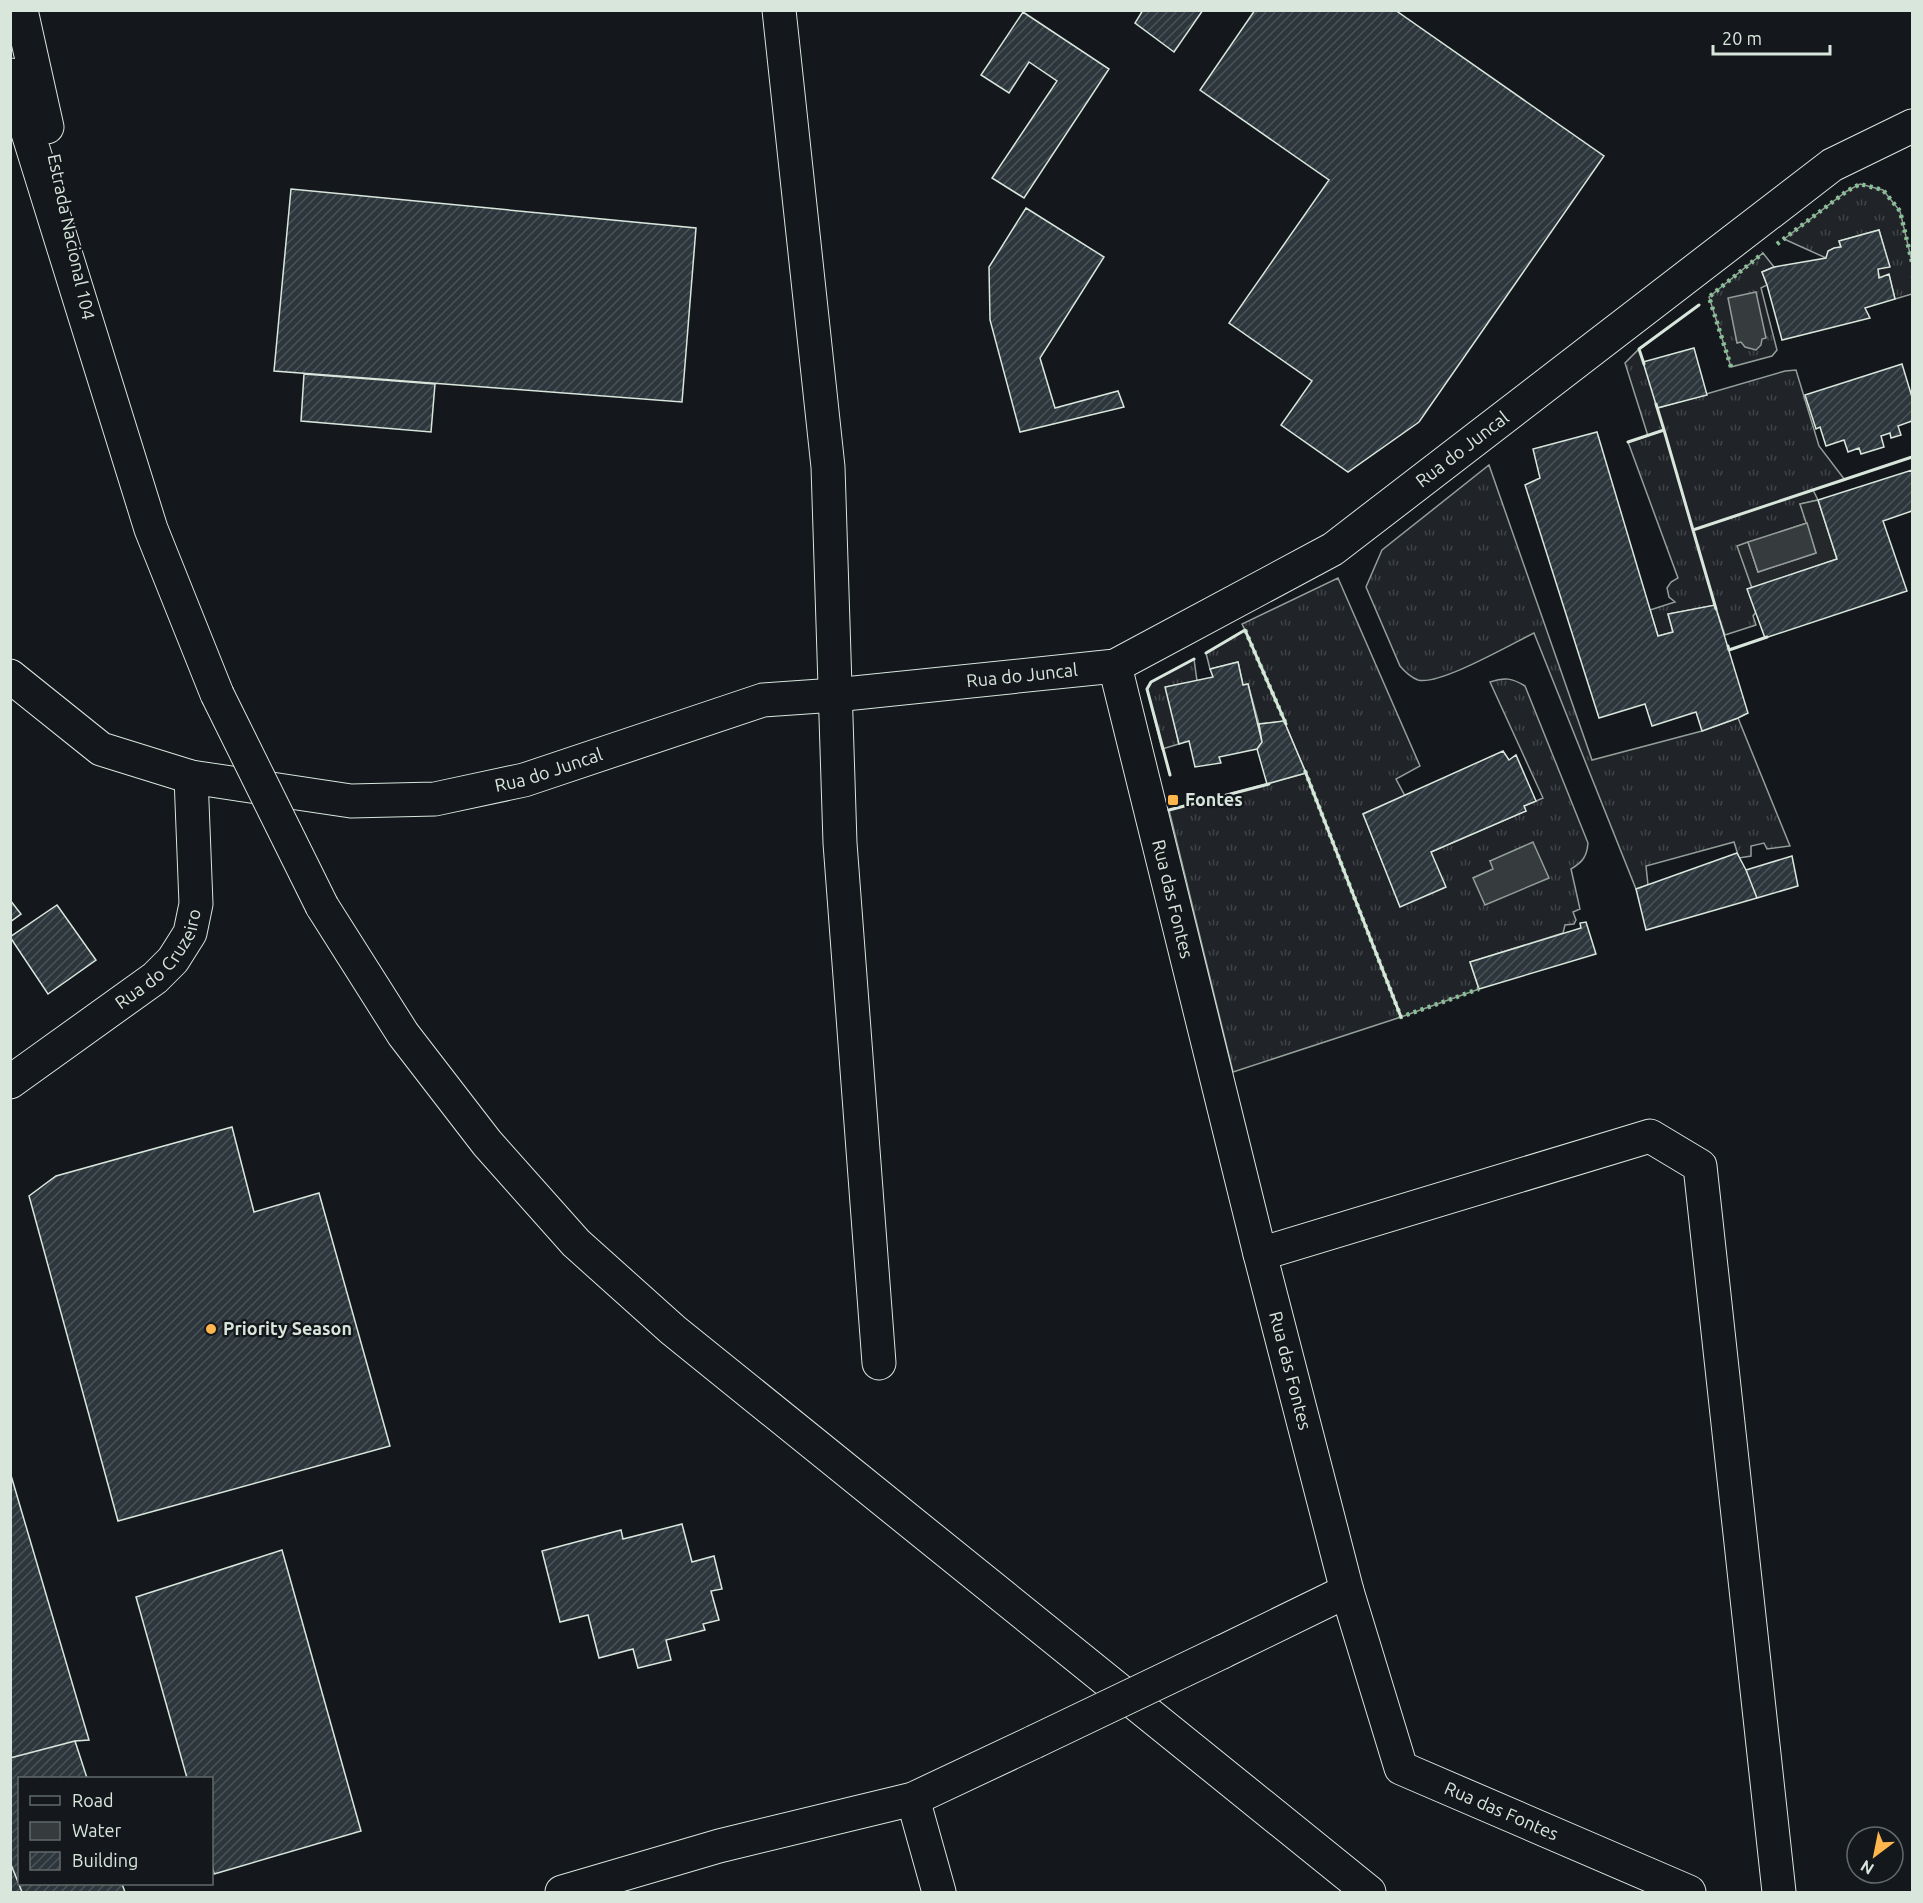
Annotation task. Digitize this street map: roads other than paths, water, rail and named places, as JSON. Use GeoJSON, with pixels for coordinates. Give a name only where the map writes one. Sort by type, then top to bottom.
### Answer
{"type":"FeatureCollection","features":[{"type":"Feature","properties":{"kind":"street","name":"Estrada Nacional 104"},"geometry":{"type":"LineString","coordinates":[[21,10],[93,337]]}},
{"type":"Feature","properties":{"kind":"street"},"geometry":{"type":"LineString","coordinates":[[779,10],[828,467],[840,843],[879,1363]]}},
{"type":"Feature","properties":{"kind":"street","name":"Estrada Nacional 104"},"geometry":{"type":"LineString","coordinates":[[10,75],[93,337]]}},
{"type":"Feature","properties":{"kind":"street","name":"Rua do Juncal"},"geometry":{"type":"LineString","coordinates":[[10,676],[101,749],[191,777],[351,801],[435,799],[525,780],[763,700],[835,695],[1115,666],[1334,549],[1832,165],[1912,126]]}},
{"type":"Feature","properties":{"kind":"street"},"geometry":{"type":"LineString","coordinates":[[93,337],[151,529],[217,694],[322,906],[410,1043],[487,1143],[576,1243],[673,1330],[1369,1893]]}},
{"type":"Feature","properties":{"kind":"street","name":"Rua das Fontes"},"geometry":{"type":"LineString","coordinates":[[1115,666],[1260,1254],[1347,1592],[1401,1768],[1689,1893]]}},
{"type":"Feature","properties":{"kind":"street","name":"Rua do Cruzeiro"},"geometry":{"type":"LineString","coordinates":[[10,1082],[155,978],[173,960],[190,933],[195,904],[191,777]]}},
{"type":"Feature","properties":{"kind":"street"},"geometry":{"type":"LineString","coordinates":[[1260,1254],[1650,1136],[1700,1166],[1779,1893]]}},
{"type":"Feature","properties":{"kind":"street"},"geometry":{"type":"LineString","coordinates":[[562,1893],[719,1846],[913,1799],[1347,1592]]}},
{"type":"Feature","properties":{"kind":"street"},"geometry":{"type":"LineString","coordinates":[[913,1799],[939,1893]]}},
{"type":"Feature","properties":{"kind":"water"},"geometry":{"type":"Polygon","coordinates":[[[1756,292],[1766,338],[1762,339],[1761,345],[1756,350],[1745,347],[1741,342],[1737,343],[1728,298],[1756,292]]]}},
{"type":"Feature","properties":{"kind":"water"},"geometry":{"type":"Polygon","coordinates":[[[1807,523],[1816,553],[1758,572],[1748,542],[1807,523]]]}},
{"type":"Feature","properties":{"kind":"water"},"geometry":{"type":"Polygon","coordinates":[[[1533,842],[1549,878],[1485,905],[1473,878],[1493,869],[1490,861],[1533,842]]]}},
{"type":"Feature","properties":{"kind":"place","name":"Fontes"},"geometry":{"type":"Point","coordinates":[1173,800]}},
{"type":"Feature","properties":{"kind":"place","name":"Priority Season"},"geometry":{"type":"Point","coordinates":[211,1329]}}]}
